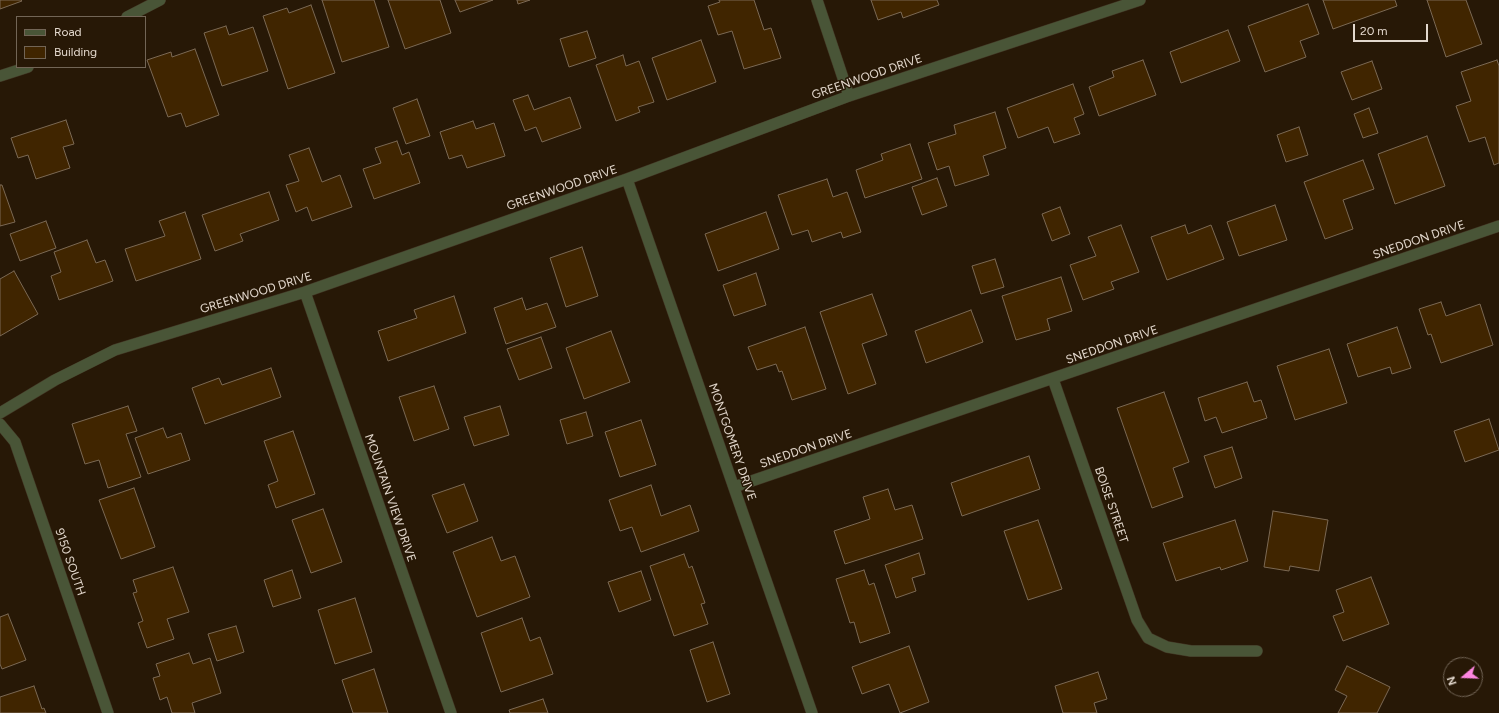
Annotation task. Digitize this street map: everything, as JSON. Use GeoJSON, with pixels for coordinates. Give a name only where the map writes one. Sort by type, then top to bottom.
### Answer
{"type":"FeatureCollection","features":[{"type":"Feature","properties":{"kind":"street"},"geometry":{"type":"LineString","coordinates":[[129,16],[160,0]]}},
{"type":"Feature","properties":{"kind":"street"},"geometry":{"type":"LineString","coordinates":[[817,0],[849,96]]}},
{"type":"Feature","properties":{"kind":"street","name":"GREENWOOD DRIVE"},"geometry":{"type":"LineString","coordinates":[[0,414],[54,380],[115,350],[305,292],[627,179],[849,96],[1140,0]]}},
{"type":"Feature","properties":{"kind":"street"},"geometry":{"type":"LineString","coordinates":[[0,76],[25,68]]}},
{"type":"Feature","properties":{"kind":"street","name":"MONTGOMERY DRIVE"},"geometry":{"type":"LineString","coordinates":[[627,179],[812,713]]}},
{"type":"Feature","properties":{"kind":"street","name":"SNEDDON DRIVE"},"geometry":{"type":"LineString","coordinates":[[734,488],[1499,226]]}},
{"type":"Feature","properties":{"kind":"street","name":"MOUNTAIN VIEW DRIVE"},"geometry":{"type":"LineString","coordinates":[[305,292],[451,713]]}},
{"type":"Feature","properties":{"kind":"street","name":"BOISE STREET"},"geometry":{"type":"LineString","coordinates":[[1053,379],[1137,620],[1148,638],[1167,647],[1192,651],[1257,651]]}},
{"type":"Feature","properties":{"kind":"street","name":"9150 SOUTH"},"geometry":{"type":"LineString","coordinates":[[0,424],[14,442],[108,713]]}},
{"type":"Feature","properties":{"kind":"building"},"geometry":{"type":"Polygon","coordinates":[[[0,0],[21,0],[22,1],[0,9],[0,0]]]}},
{"type":"Feature","properties":{"kind":"building"},"geometry":{"type":"Polygon","coordinates":[[[322,0],[374,0],[389,47],[342,62],[322,0]]]}},
{"type":"Feature","properties":{"kind":"building"},"geometry":{"type":"Polygon","coordinates":[[[388,0],[440,0],[451,33],[405,49],[388,0]]]}},
{"type":"Feature","properties":{"kind":"building"},"geometry":{"type":"Polygon","coordinates":[[[455,0],[493,0],[460,12],[455,0]]]}},
{"type":"Feature","properties":{"kind":"building"},"geometry":{"type":"Polygon","coordinates":[[[517,0],[530,0],[518,4],[517,0]]]}},
{"type":"Feature","properties":{"kind":"building"},"geometry":{"type":"Polygon","coordinates":[[[719,0],[754,0],[764,30],[771,28],[781,58],[744,69],[732,31],[718,35],[708,6],[720,2],[719,0]]]}},
{"type":"Feature","properties":{"kind":"building"},"geometry":{"type":"Polygon","coordinates":[[[871,0],[937,0],[939,5],[903,18],[901,12],[878,20],[871,0]]]}},
{"type":"Feature","properties":{"kind":"building"},"geometry":{"type":"Polygon","coordinates":[[[1323,0],[1395,0],[1397,6],[1333,29],[1323,0]]]}},
{"type":"Feature","properties":{"kind":"building"},"geometry":{"type":"Polygon","coordinates":[[[1427,0],[1466,0],[1482,44],[1446,57],[1427,0]]]}},
{"type":"Feature","properties":{"kind":"building"},"geometry":{"type":"Polygon","coordinates":[[[1308,4],[1319,34],[1300,41],[1306,57],[1265,72],[1248,26],[1308,4]]]}},
{"type":"Feature","properties":{"kind":"building"},"geometry":{"type":"Polygon","coordinates":[[[311,5],[335,73],[288,89],[263,16],[287,8],[289,13],[311,5]]]}},
{"type":"Feature","properties":{"kind":"building"},"geometry":{"type":"Polygon","coordinates":[[[226,26],[229,35],[253,27],[268,71],[222,86],[204,33],[226,26]]]}},
{"type":"Feature","properties":{"kind":"building"},"geometry":{"type":"Polygon","coordinates":[[[1228,30],[1240,61],[1181,83],[1170,52],[1228,30]]]}},
{"type":"Feature","properties":{"kind":"building"},"geometry":{"type":"Polygon","coordinates":[[[587,31],[596,58],[569,67],[560,39],[587,31]]]}},
{"type":"Feature","properties":{"kind":"building"},"geometry":{"type":"Polygon","coordinates":[[[701,40],[716,82],[667,100],[652,58],[701,40]]]}},
{"type":"Feature","properties":{"kind":"building"},"geometry":{"type":"Polygon","coordinates":[[[195,49],[219,115],[186,127],[181,113],[168,117],[147,60],[171,52],[172,57],[195,49]]]}},
{"type":"Feature","properties":{"kind":"building"},"geometry":{"type":"Polygon","coordinates":[[[623,55],[626,66],[639,61],[654,102],[638,107],[640,112],[616,121],[596,65],[623,55]]]}},
{"type":"Feature","properties":{"kind":"building"},"geometry":{"type":"Polygon","coordinates":[[[1143,60],[1156,95],[1099,116],[1089,87],[1114,77],[1112,71],[1143,60]]]}},
{"type":"Feature","properties":{"kind":"building"},"geometry":{"type":"Polygon","coordinates":[[[1497,60],[1499,66],[1499,163],[1494,165],[1485,137],[1469,142],[1456,106],[1471,101],[1461,72],[1497,60]]]}},
{"type":"Feature","properties":{"kind":"building"},"geometry":{"type":"Polygon","coordinates":[[[1372,61],[1382,89],[1352,100],[1341,72],[1372,61]]]}},
{"type":"Feature","properties":{"kind":"building"},"geometry":{"type":"Polygon","coordinates":[[[1073,84],[1084,114],[1074,118],[1080,134],[1054,143],[1048,127],[1018,138],[1007,108],[1073,84]]]}},
{"type":"Feature","properties":{"kind":"building"},"geometry":{"type":"Polygon","coordinates":[[[528,95],[534,110],[570,97],[581,128],[542,142],[536,127],[525,131],[513,100],[528,95]]]}},
{"type":"Feature","properties":{"kind":"building"},"geometry":{"type":"Polygon","coordinates":[[[417,99],[430,136],[406,144],[393,108],[417,99]]]}},
{"type":"Feature","properties":{"kind":"building"},"geometry":{"type":"Polygon","coordinates":[[[1369,108],[1378,133],[1363,138],[1354,114],[1369,108]]]}},
{"type":"Feature","properties":{"kind":"building"},"geometry":{"type":"Polygon","coordinates":[[[995,112],[1006,148],[983,156],[989,175],[955,186],[949,166],[937,170],[928,143],[956,134],[954,125],[995,112]]]}},
{"type":"Feature","properties":{"kind":"building"},"geometry":{"type":"Polygon","coordinates":[[[66,120],[74,144],[63,147],[70,168],[36,179],[28,155],[18,158],[11,138],[66,120]]]}},
{"type":"Feature","properties":{"kind":"building"},"geometry":{"type":"Polygon","coordinates":[[[473,121],[476,129],[494,123],[505,156],[467,168],[462,155],[449,159],[440,132],[473,121]]]}},
{"type":"Feature","properties":{"kind":"building"},"geometry":{"type":"Polygon","coordinates":[[[1299,127],[1308,155],[1286,162],[1277,135],[1299,127]]]}},
{"type":"Feature","properties":{"kind":"building"},"geometry":{"type":"Polygon","coordinates":[[[1427,136],[1445,186],[1395,204],[1378,154],[1427,136]]]}},
{"type":"Feature","properties":{"kind":"building"},"geometry":{"type":"Polygon","coordinates":[[[397,141],[402,155],[409,152],[420,183],[374,199],[363,169],[381,163],[375,148],[397,141]]]}},
{"type":"Feature","properties":{"kind":"building"},"geometry":{"type":"Polygon","coordinates":[[[910,144],[922,179],[865,198],[856,170],[883,160],[881,154],[910,144]]]}},
{"type":"Feature","properties":{"kind":"building"},"geometry":{"type":"Polygon","coordinates":[[[309,148],[322,182],[340,175],[352,207],[312,221],[307,207],[296,212],[286,185],[299,181],[289,155],[309,148]]]}},
{"type":"Feature","properties":{"kind":"building"},"geometry":{"type":"Polygon","coordinates":[[[1363,160],[1374,189],[1343,200],[1353,229],[1325,239],[1304,182],[1363,160]]]}},
{"type":"Feature","properties":{"kind":"building"},"geometry":{"type":"Polygon","coordinates":[[[937,178],[947,206],[922,215],[912,187],[937,178]]]}},
{"type":"Feature","properties":{"kind":"building"},"geometry":{"type":"Polygon","coordinates":[[[827,179],[833,197],[847,192],[861,232],[843,238],[841,232],[812,242],[808,230],[792,235],[778,195],[827,179]]]}},
{"type":"Feature","properties":{"kind":"building"},"geometry":{"type":"Polygon","coordinates":[[[0,185],[2,185],[15,222],[0,226],[0,185]]]}},
{"type":"Feature","properties":{"kind":"building"},"geometry":{"type":"Polygon","coordinates":[[[269,192],[279,220],[240,234],[243,241],[215,251],[202,215],[269,192]]]}},
{"type":"Feature","properties":{"kind":"building"},"geometry":{"type":"Polygon","coordinates":[[[1275,205],[1287,240],[1239,256],[1227,222],[1275,205]]]}},
{"type":"Feature","properties":{"kind":"building"},"geometry":{"type":"Polygon","coordinates":[[[1060,207],[1070,234],[1052,241],[1042,214],[1060,207]]]}},
{"type":"Feature","properties":{"kind":"building"},"geometry":{"type":"Polygon","coordinates":[[[185,212],[201,259],[136,281],[125,249],[165,236],[159,221],[185,212]]]}},
{"type":"Feature","properties":{"kind":"building"},"geometry":{"type":"Polygon","coordinates":[[[766,212],[779,249],[718,271],[705,234],[766,212]]]}},
{"type":"Feature","properties":{"kind":"building"},"geometry":{"type":"Polygon","coordinates":[[[46,221],[56,248],[20,261],[10,234],[46,221]]]}},
{"type":"Feature","properties":{"kind":"building"},"geometry":{"type":"Polygon","coordinates":[[[1121,225],[1139,272],[1111,282],[1114,289],[1083,300],[1070,265],[1096,256],[1088,237],[1121,225]]]}},
{"type":"Feature","properties":{"kind":"building"},"geometry":{"type":"Polygon","coordinates":[[[1185,225],[1188,234],[1211,225],[1224,259],[1167,280],[1151,237],[1185,225]]]}},
{"type":"Feature","properties":{"kind":"building"},"geometry":{"type":"Polygon","coordinates":[[[87,240],[96,263],[105,260],[113,281],[59,300],[51,276],[61,272],[54,252],[87,240]]]}},
{"type":"Feature","properties":{"kind":"building"},"geometry":{"type":"Polygon","coordinates":[[[582,247],[598,296],[566,307],[550,258],[582,247]]]}},
{"type":"Feature","properties":{"kind":"building"},"geometry":{"type":"Polygon","coordinates":[[[995,259],[1004,287],[981,294],[972,266],[995,259]]]}},
{"type":"Feature","properties":{"kind":"building"},"geometry":{"type":"Polygon","coordinates":[[[14,271],[38,314],[0,336],[0,279],[14,271]]]}},
{"type":"Feature","properties":{"kind":"building"},"geometry":{"type":"Polygon","coordinates":[[[756,273],[766,305],[734,316],[723,285],[756,273]]]}},
{"type":"Feature","properties":{"kind":"building"},"geometry":{"type":"Polygon","coordinates":[[[1061,277],[1072,311],[1047,319],[1050,330],[1016,340],[1002,296],[1061,277]]]}},
{"type":"Feature","properties":{"kind":"building"},"geometry":{"type":"Polygon","coordinates":[[[872,294],[887,335],[862,344],[876,384],[848,394],[820,312],[872,294]]]}},
{"type":"Feature","properties":{"kind":"building"},"geometry":{"type":"Polygon","coordinates":[[[454,296],[466,333],[388,361],[378,331],[417,318],[414,310],[454,296]]]}},
{"type":"Feature","properties":{"kind":"building"},"geometry":{"type":"Polygon","coordinates":[[[522,298],[526,310],[547,303],[556,327],[506,344],[494,308],[522,298]]]}},
{"type":"Feature","properties":{"kind":"building"},"geometry":{"type":"Polygon","coordinates":[[[1441,302],[1446,316],[1480,304],[1493,345],[1441,363],[1431,334],[1428,335],[1419,309],[1441,302]]]}},
{"type":"Feature","properties":{"kind":"building"},"geometry":{"type":"Polygon","coordinates":[[[971,310],[983,342],[926,363],[915,331],[971,310]]]}},
{"type":"Feature","properties":{"kind":"building"},"geometry":{"type":"Polygon","coordinates":[[[805,327],[826,389],[792,400],[782,371],[779,372],[776,364],[757,370],[748,347],[805,327]]]}},
{"type":"Feature","properties":{"kind":"building"},"geometry":{"type":"Polygon","coordinates":[[[1397,327],[1411,368],[1392,374],[1390,367],[1358,377],[1347,344],[1397,327]]]}},
{"type":"Feature","properties":{"kind":"building"},"geometry":{"type":"Polygon","coordinates":[[[611,331],[630,382],[584,399],[566,348],[611,331]]]}},
{"type":"Feature","properties":{"kind":"building"},"geometry":{"type":"Polygon","coordinates":[[[541,337],[552,368],[519,380],[507,349],[541,337]]]}},
{"type":"Feature","properties":{"kind":"building"},"geometry":{"type":"Polygon","coordinates":[[[1329,349],[1347,403],[1295,420],[1277,366],[1329,349]]]}},
{"type":"Feature","properties":{"kind":"building"},"geometry":{"type":"Polygon","coordinates":[[[271,368],[281,397],[205,424],[192,388],[219,378],[222,385],[271,368]]]}},
{"type":"Feature","properties":{"kind":"building"},"geometry":{"type":"Polygon","coordinates":[[[1247,382],[1254,402],[1261,400],[1267,418],[1222,433],[1216,417],[1205,421],[1198,398],[1247,382]]]}},
{"type":"Feature","properties":{"kind":"building"},"geometry":{"type":"Polygon","coordinates":[[[434,386],[449,429],[414,441],[399,397],[434,386]]]}},
{"type":"Feature","properties":{"kind":"building"},"geometry":{"type":"Polygon","coordinates":[[[1164,392],[1189,462],[1173,468],[1183,497],[1152,508],[1117,408],[1164,392]]]}},
{"type":"Feature","properties":{"kind":"building"},"geometry":{"type":"Polygon","coordinates":[[[128,406],[137,431],[126,434],[141,477],[108,488],[99,460],[85,464],[72,424],[128,406]]]}},
{"type":"Feature","properties":{"kind":"building"},"geometry":{"type":"Polygon","coordinates":[[[500,406],[509,435],[474,446],[464,417],[500,406]]]}},
{"type":"Feature","properties":{"kind":"building"},"geometry":{"type":"Polygon","coordinates":[[[586,412],[593,436],[567,444],[560,420],[586,412]]]}},
{"type":"Feature","properties":{"kind":"building"},"geometry":{"type":"Polygon","coordinates":[[[1489,419],[1499,450],[1465,462],[1454,431],[1489,419]]]}},
{"type":"Feature","properties":{"kind":"building"},"geometry":{"type":"Polygon","coordinates":[[[641,420],[656,465],[620,477],[605,432],[641,420]]]}},
{"type":"Feature","properties":{"kind":"building"},"geometry":{"type":"Polygon","coordinates":[[[163,428],[167,438],[181,433],[190,460],[148,474],[135,438],[163,428]]]}},
{"type":"Feature","properties":{"kind":"building"},"geometry":{"type":"Polygon","coordinates":[[[293,431],[315,494],[276,508],[268,485],[278,481],[264,441],[293,431]]]}},
{"type":"Feature","properties":{"kind":"building"},"geometry":{"type":"Polygon","coordinates":[[[1232,447],[1242,478],[1215,488],[1204,456],[1232,447]]]}},
{"type":"Feature","properties":{"kind":"building"},"geometry":{"type":"Polygon","coordinates":[[[1029,456],[1040,489],[962,516],[951,483],[1029,456]]]}},
{"type":"Feature","properties":{"kind":"building"},"geometry":{"type":"Polygon","coordinates":[[[464,484],[478,521],[447,533],[432,495],[464,484]]]}},
{"type":"Feature","properties":{"kind":"building"},"geometry":{"type":"Polygon","coordinates":[[[651,485],[661,516],[690,505],[699,531],[641,552],[632,527],[620,531],[609,500],[651,485]]]}},
{"type":"Feature","properties":{"kind":"building"},"geometry":{"type":"Polygon","coordinates":[[[134,488],[155,547],[121,559],[99,500],[134,488]]]}},
{"type":"Feature","properties":{"kind":"building"},"geometry":{"type":"Polygon","coordinates":[[[888,489],[895,510],[912,505],[923,539],[845,564],[834,531],[870,519],[863,497],[888,489]]]}},
{"type":"Feature","properties":{"kind":"building"},"geometry":{"type":"Polygon","coordinates":[[[323,509],[342,562],[311,573],[292,520],[323,509]]]}},
{"type":"Feature","properties":{"kind":"building"},"geometry":{"type":"Polygon","coordinates":[[[1273,511],[1328,520],[1319,571],[1290,566],[1289,571],[1264,567],[1273,511]]]}},
{"type":"Feature","properties":{"kind":"building"},"geometry":{"type":"Polygon","coordinates":[[[1038,520],[1062,589],[1028,600],[1004,531],[1038,520]]]}},
{"type":"Feature","properties":{"kind":"building"},"geometry":{"type":"Polygon","coordinates":[[[1235,520],[1248,561],[1221,570],[1220,567],[1176,581],[1163,543],[1235,520]]]}},
{"type":"Feature","properties":{"kind":"building"},"geometry":{"type":"Polygon","coordinates":[[[492,537],[501,561],[515,556],[530,597],[477,617],[453,552],[492,537]]]}},
{"type":"Feature","properties":{"kind":"building"},"geometry":{"type":"Polygon","coordinates":[[[919,553],[925,574],[912,578],[916,591],[896,598],[885,565],[919,553]]]}},
{"type":"Feature","properties":{"kind":"building"},"geometry":{"type":"Polygon","coordinates":[[[684,554],[689,568],[692,566],[705,603],[701,604],[708,624],[674,636],[650,566],[684,554]]]}},
{"type":"Feature","properties":{"kind":"building"},"geometry":{"type":"Polygon","coordinates":[[[173,567],[189,612],[167,619],[174,639],[147,648],[138,623],[143,621],[133,593],[137,592],[133,580],[173,567]]]}},
{"type":"Feature","properties":{"kind":"building"},"geometry":{"type":"Polygon","coordinates":[[[292,570],[301,598],[273,607],[264,580],[292,570]]]}},
{"type":"Feature","properties":{"kind":"building"},"geometry":{"type":"Polygon","coordinates":[[[864,570],[869,585],[874,583],[890,633],[860,643],[854,622],[850,623],[836,579],[864,570]]]}},
{"type":"Feature","properties":{"kind":"building"},"geometry":{"type":"Polygon","coordinates":[[[641,571],[651,600],[619,612],[608,582],[641,571]]]}},
{"type":"Feature","properties":{"kind":"building"},"geometry":{"type":"Polygon","coordinates":[[[1371,577],[1389,624],[1343,641],[1333,616],[1344,612],[1336,590],[1371,577]]]}},
{"type":"Feature","properties":{"kind":"building"},"geometry":{"type":"Polygon","coordinates":[[[355,598],[372,652],[335,664],[318,610],[355,598]]]}},
{"type":"Feature","properties":{"kind":"building"},"geometry":{"type":"Polygon","coordinates":[[[8,614],[26,660],[2,669],[0,664],[0,617],[8,614]]]}},
{"type":"Feature","properties":{"kind":"building"},"geometry":{"type":"Polygon","coordinates":[[[522,618],[530,641],[540,637],[553,674],[501,692],[481,633],[522,618]]]}},
{"type":"Feature","properties":{"kind":"building"},"geometry":{"type":"Polygon","coordinates":[[[236,626],[244,652],[217,661],[208,634],[236,626]]]}},
{"type":"Feature","properties":{"kind":"building"},"geometry":{"type":"Polygon","coordinates":[[[713,642],[730,694],[707,702],[690,650],[713,642]]]}},
{"type":"Feature","properties":{"kind":"building"},"geometry":{"type":"Polygon","coordinates":[[[909,646],[929,702],[900,713],[889,684],[862,694],[852,667],[909,646]]]}},
{"type":"Feature","properties":{"kind":"building"},"geometry":{"type":"Polygon","coordinates":[[[189,653],[193,664],[210,658],[221,693],[192,703],[195,713],[172,713],[167,697],[160,700],[153,678],[160,676],[156,664],[189,653]]]}},
{"type":"Feature","properties":{"kind":"building"},"geometry":{"type":"Polygon","coordinates":[[[1347,666],[1390,687],[1377,713],[1338,713],[1347,696],[1335,690],[1347,666]]]}},
{"type":"Feature","properties":{"kind":"building"},"geometry":{"type":"Polygon","coordinates":[[[374,669],[388,713],[353,713],[342,680],[374,669]]]}},
{"type":"Feature","properties":{"kind":"building"},"geometry":{"type":"Polygon","coordinates":[[[1098,672],[1107,699],[1094,703],[1097,713],[1063,713],[1055,686],[1098,672]]]}},
{"type":"Feature","properties":{"kind":"building"},"geometry":{"type":"Polygon","coordinates":[[[34,686],[42,709],[44,708],[46,713],[0,713],[0,697],[34,686]]]}},
{"type":"Feature","properties":{"kind":"building"},"geometry":{"type":"Polygon","coordinates":[[[543,699],[548,713],[510,713],[509,710],[543,699]]]}}]}
